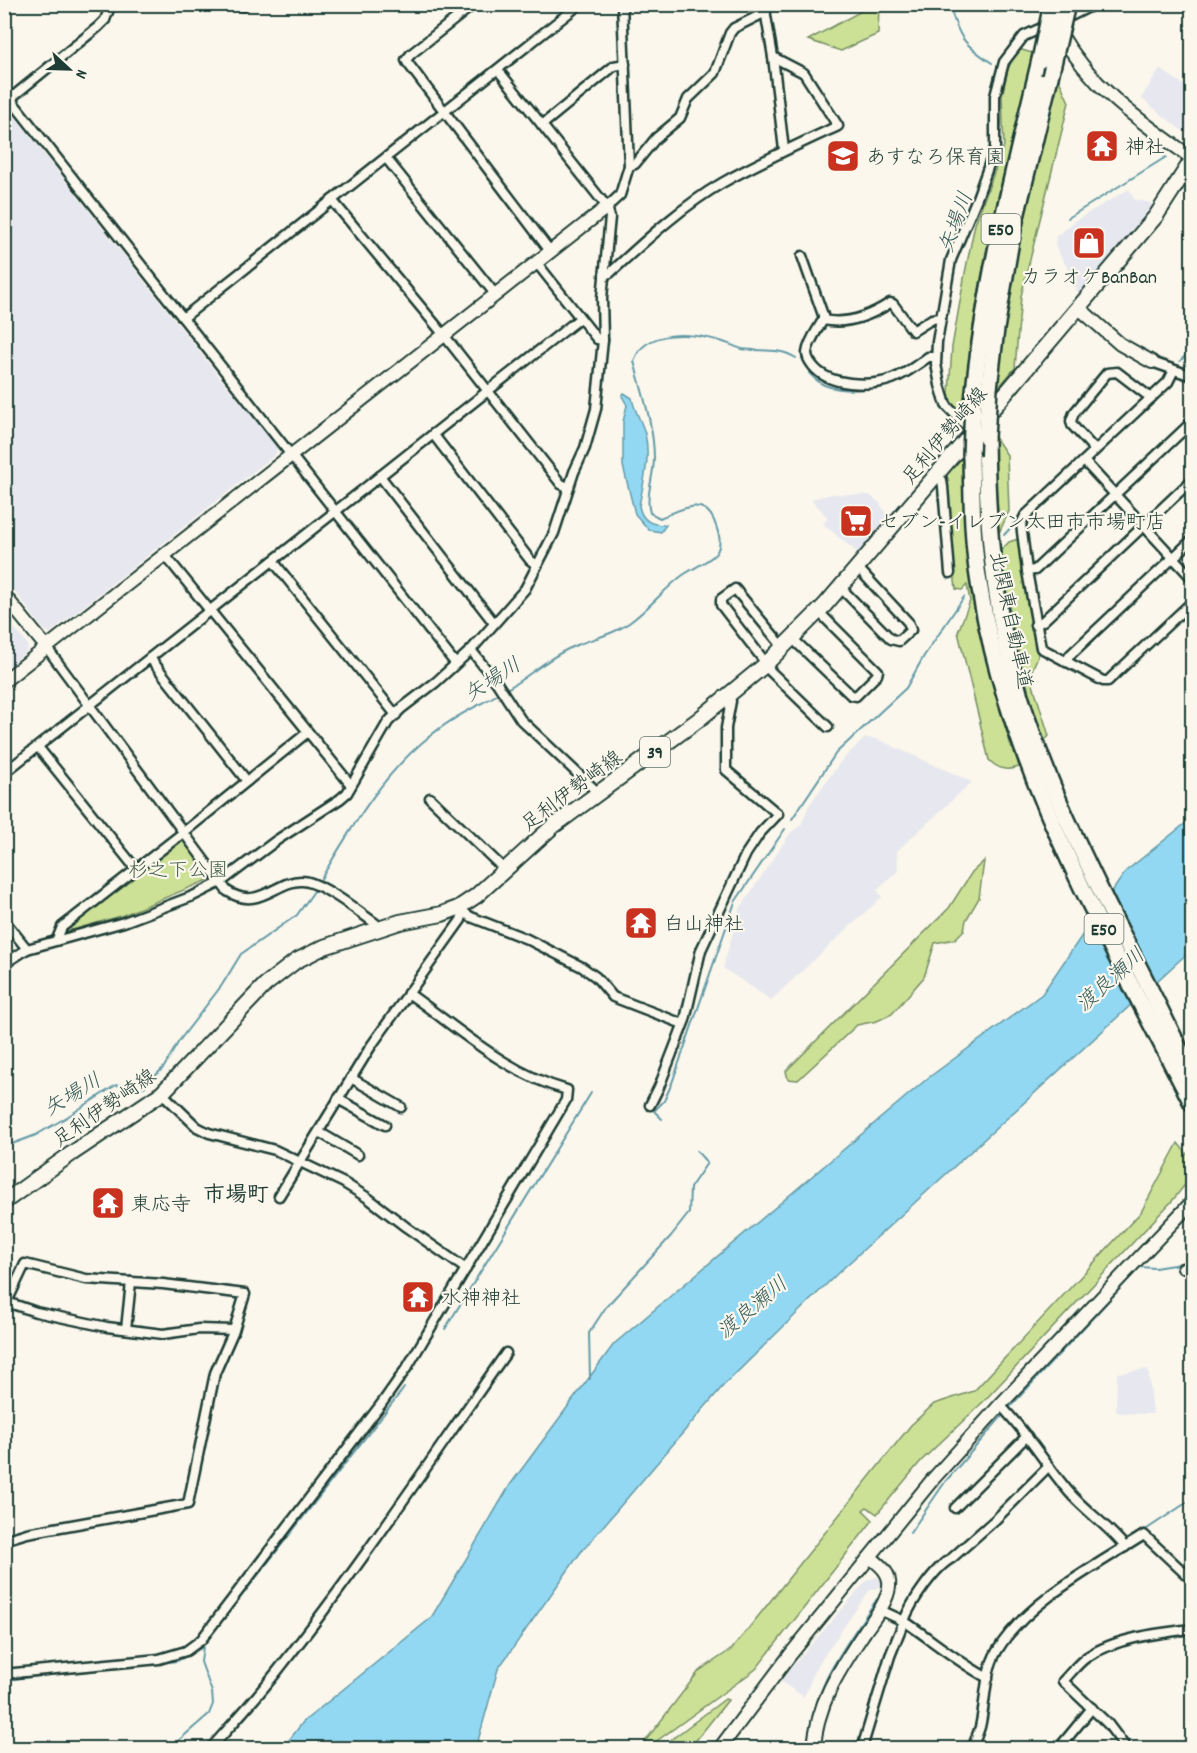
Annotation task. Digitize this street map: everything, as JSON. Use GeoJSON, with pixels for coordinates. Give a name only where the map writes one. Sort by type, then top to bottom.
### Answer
{"type":"FeatureCollection","features":[{"type":"Feature","properties":{"kind":"highway","name":"北関東自動車道"},"geometry":{"type":"LineString","coordinates":[[1052,4],[995,254],[977,357],[971,456],[973,524],[979,583],[994,654],[1029,746],[1056,831],[1192,1103]]}},
{"type":"Feature","properties":{"kind":"highway","name":"北関東自動車道"},"geometry":{"type":"LineString","coordinates":[[1066,4],[1013,229],[996,329],[989,388],[979,436],[990,540],[995,581],[1029,746],[1192,1074]]}},
{"type":"Feature","properties":{"kind":"main road","name":"足利伊勢崎線"},"geometry":{"type":"LineString","coordinates":[[4,1202],[162,1093],[277,974],[311,953],[379,929],[460,910],[552,827],[662,747],[765,664],[819,612],[936,474],[979,436],[1078,307],[1156,216],[1192,159]]}},
{"type":"Feature","properties":{"kind":"street"},"geometry":{"type":"LineString","coordinates":[[111,4],[105,20],[98,27],[7,97],[455,663]]}},
{"type":"Feature","properties":{"kind":"street"},"geometry":{"type":"LineString","coordinates":[[236,4],[243,6],[246,4]]}},
{"type":"Feature","properties":{"kind":"street"},"geometry":{"type":"LineString","coordinates":[[474,4],[406,60],[550,252]]}},
{"type":"Feature","properties":{"kind":"street"},"geometry":{"type":"LineString","coordinates":[[183,318],[580,4]]}},
{"type":"Feature","properties":{"kind":"street"},"geometry":{"type":"LineString","coordinates":[[4,681],[620,195],[629,166],[622,4]]}},
{"type":"Feature","properties":{"kind":"street"},"geometry":{"type":"LineString","coordinates":[[1046,4],[1054,23],[1070,49],[1108,95],[1133,117],[1192,159]]}},
{"type":"Feature","properties":{"kind":"street"},"geometry":{"type":"LineString","coordinates":[[979,436],[946,405],[936,357],[951,260],[977,198],[996,144],[995,96],[1001,69],[1012,50],[1024,36],[1095,4]]}},
{"type":"Feature","properties":{"kind":"street"},"geometry":{"type":"LineString","coordinates":[[629,166],[635,164],[656,138],[680,118],[688,99],[715,73],[734,28],[765,8],[784,150]]}},
{"type":"Feature","properties":{"kind":"street"},"geometry":{"type":"LineString","coordinates":[[604,275],[610,273],[693,203],[721,184],[784,150],[838,126],[804,73],[773,57]]}},
{"type":"Feature","properties":{"kind":"street"},"geometry":{"type":"LineString","coordinates":[[542,125],[614,66],[625,64]]}},
{"type":"Feature","properties":{"kind":"street"},"geometry":{"type":"LineString","coordinates":[[4,964],[27,950],[57,939],[124,922],[193,896],[221,882],[277,840],[340,799],[351,785],[383,729],[471,650],[525,589],[554,533],[568,487],[585,448],[596,409],[603,340],[604,275],[610,217],[607,207],[498,70]]}},
{"type":"Feature","properties":{"kind":"street"},"geometry":{"type":"LineString","coordinates":[[386,158],[495,294]]}},
{"type":"Feature","properties":{"kind":"street"},"geometry":{"type":"LineString","coordinates":[[332,200],[444,335],[561,484],[568,487]]}},
{"type":"Feature","properties":{"kind":"street"},"geometry":{"type":"LineString","coordinates":[[802,256],[822,308],[824,320],[812,338],[807,354],[818,372],[830,380],[885,381],[911,370],[928,357],[936,357]]}},
{"type":"Feature","properties":{"kind":"street"},"geometry":{"type":"LineString","coordinates":[[536,262],[579,319],[597,339],[603,340]]}},
{"type":"Feature","properties":{"kind":"street"},"geometry":{"type":"LineString","coordinates":[[824,320],[842,322],[871,314],[890,303],[913,331],[933,319],[941,318]]}},
{"type":"Feature","properties":{"kind":"street"},"geometry":{"type":"LineString","coordinates":[[1078,307],[1120,344],[1152,362],[1192,376]]}},
{"type":"Feature","properties":{"kind":"street"},"geometry":{"type":"LineString","coordinates":[[4,773],[579,319]]}},
{"type":"Feature","properties":{"kind":"street"},"geometry":{"type":"LineString","coordinates":[[1174,370],[1171,379],[1022,520],[1027,571],[1041,648],[1103,681],[1108,681],[1192,602]]}},
{"type":"Feature","properties":{"kind":"street"},"geometry":{"type":"LineString","coordinates":[[1095,450],[1071,421],[1074,413],[1107,373],[1117,372],[1151,398]]}},
{"type":"Feature","properties":{"kind":"street"},"geometry":{"type":"LineString","coordinates":[[1027,571],[1035,570],[1192,422]]}},
{"type":"Feature","properties":{"kind":"street"},"geometry":{"type":"LineString","coordinates":[[433,434],[530,560],[537,565]]}},
{"type":"Feature","properties":{"kind":"street"},"geometry":{"type":"LineString","coordinates":[[1084,461],[1192,578]]}},
{"type":"Feature","properties":{"kind":"street"},"geometry":{"type":"LineString","coordinates":[[936,474],[942,480],[944,487],[950,573]]}},
{"type":"Feature","properties":{"kind":"street"},"geometry":{"type":"LineString","coordinates":[[380,476],[494,623]]}},
{"type":"Feature","properties":{"kind":"street"},"geometry":{"type":"LineString","coordinates":[[1035,624],[1043,621],[1192,480]]}},
{"type":"Feature","properties":{"kind":"street"},"geometry":{"type":"LineString","coordinates":[[1066,662],[1070,655],[1192,540]]}},
{"type":"Feature","properties":{"kind":"street"},"geometry":{"type":"LineString","coordinates":[[165,555],[351,785]]}},
{"type":"Feature","properties":{"kind":"street"},"geometry":{"type":"LineString","coordinates":[[273,561],[396,715]]}},
{"type":"Feature","properties":{"kind":"street"},"geometry":{"type":"LineString","coordinates":[[840,587],[891,639],[899,641],[909,633],[911,626],[908,622],[857,567]]}},
{"type":"Feature","properties":{"kind":"street"},"geometry":{"type":"LineString","coordinates":[[819,612],[878,671],[877,675],[856,696],[851,695],[788,643],[735,588],[721,599],[721,605],[765,664],[828,728]]}},
{"type":"Feature","properties":{"kind":"street"},"geometry":{"type":"LineString","coordinates":[[4,595],[47,648],[227,891],[234,895],[250,897],[267,895],[297,881],[304,881],[323,889],[375,923],[379,929]]}},
{"type":"Feature","properties":{"kind":"street"},"geometry":{"type":"LineString","coordinates":[[471,650],[497,683],[521,720],[596,793]]}},
{"type":"Feature","properties":{"kind":"street"},"geometry":{"type":"LineString","coordinates":[[150,658],[247,781]]}},
{"type":"Feature","properties":{"kind":"street"},"geometry":{"type":"LineString","coordinates":[[650,1105],[683,1024],[701,950],[746,854],[760,832],[778,814],[726,770],[726,728],[731,701],[728,696]]}},
{"type":"Feature","properties":{"kind":"street"},"geometry":{"type":"LineString","coordinates":[[57,939],[62,927],[308,732]]}},
{"type":"Feature","properties":{"kind":"street"},"geometry":{"type":"LineString","coordinates":[[38,747],[136,869]]}},
{"type":"Feature","properties":{"kind":"street"},"geometry":{"type":"LineString","coordinates":[[430,798],[504,869]]}},
{"type":"Feature","properties":{"kind":"street"},"geometry":{"type":"LineString","coordinates":[[279,1196],[351,1078],[461,920],[460,910],[527,939],[582,967],[596,977],[613,997],[683,1024]]}},
{"type":"Feature","properties":{"kind":"street"},"geometry":{"type":"LineString","coordinates":[[4,920],[27,950]]}},
{"type":"Feature","properties":{"kind":"street"},"geometry":{"type":"LineString","coordinates":[[4,1674],[159,1659],[176,1655],[194,1646],[382,1403],[408,1366],[466,1269],[566,1100],[567,1090],[524,1072],[488,1052],[408,993]]}},
{"type":"Feature","properties":{"kind":"street"},"geometry":{"type":"LineString","coordinates":[[351,1078],[401,1107]]}},
{"type":"Feature","properties":{"kind":"street"},"geometry":{"type":"LineString","coordinates":[[162,1093],[197,1127],[209,1133],[272,1149],[302,1161],[368,1198],[466,1269]]}},
{"type":"Feature","properties":{"kind":"street"},"geometry":{"type":"LineString","coordinates":[[338,1099],[385,1125]]}},
{"type":"Feature","properties":{"kind":"street"},"geometry":{"type":"LineString","coordinates":[[319,1132],[358,1155]]}},
{"type":"Feature","properties":{"kind":"street"},"geometry":{"type":"LineString","coordinates":[[720,1749],[790,1655],[933,1479],[1192,1202]]}},
{"type":"Feature","properties":{"kind":"street"},"geometry":{"type":"LineString","coordinates":[[4,1540],[27,1533],[188,1504],[215,1373],[234,1330],[245,1294],[86,1279],[25,1264],[5,1302],[36,1312],[107,1327],[163,1334],[199,1329],[234,1330]]}},
{"type":"Feature","properties":{"kind":"street"},"geometry":{"type":"LineString","coordinates":[[1182,1268],[1192,1268]]}},
{"type":"Feature","properties":{"kind":"street"},"geometry":{"type":"LineString","coordinates":[[126,1329],[131,1282]]}},
{"type":"Feature","properties":{"kind":"street"},"geometry":{"type":"LineString","coordinates":[[205,1749],[211,1748],[263,1689],[325,1609],[442,1447],[506,1353]]}},
{"type":"Feature","properties":{"kind":"street"},"geometry":{"type":"LineString","coordinates":[[1000,1405],[1015,1420],[1048,1467],[1071,1494],[1125,1547]]}},
{"type":"Feature","properties":{"kind":"street"},"geometry":{"type":"LineString","coordinates":[[955,1508],[1027,1436]]}},
{"type":"Feature","properties":{"kind":"street"},"geometry":{"type":"LineString","coordinates":[[862,1749],[890,1656],[904,1621],[918,1596],[945,1562],[996,1519],[1048,1467]]}},
{"type":"Feature","properties":{"kind":"street"},"geometry":{"type":"LineString","coordinates":[[973,1749],[980,1726],[988,1678],[997,1651],[1032,1611],[1067,1583],[1144,1535],[1192,1580]]}},
{"type":"Feature","properties":{"kind":"street"},"geometry":{"type":"LineString","coordinates":[[814,1749],[819,1713],[829,1690],[889,1590],[889,1579],[884,1569],[870,1557]]}},
{"type":"Feature","properties":{"kind":"street"},"geometry":{"type":"LineString","coordinates":[[879,1610],[904,1621],[964,1665],[988,1678]]}},
{"type":"Feature","properties":{"kind":"street"},"geometry":{"type":"LineString","coordinates":[[1126,1749],[1092,1708],[1063,1681],[1084,1659],[1099,1650],[1153,1634],[1192,1629]]}},
{"type":"Feature","properties":{"kind":"street"},"geometry":{"type":"LineString","coordinates":[[1059,1749],[1092,1708]]}},
{"type":"Feature","properties":{"kind":"shaded area"},"geometry":{"type":"Polygon","coordinates":[[[1160,69],[1192,90],[1192,134],[1181,130],[1141,98],[1160,69]]]}},
{"type":"Feature","properties":{"kind":"shaded area"},"geometry":{"type":"Polygon","coordinates":[[[5,111],[11,111],[221,379],[277,446],[276,454],[50,633],[44,630],[5,579],[5,111]]]}},
{"type":"Feature","properties":{"kind":"shaded area","name":"カラオケBanBan"},"geometry":{"type":"Polygon","coordinates":[[[1129,189],[1134,199],[1150,203],[1153,207],[1079,296],[1070,273],[1055,246],[1056,236],[1078,219],[1129,189]]]}},
{"type":"Feature","properties":{"kind":"shaded area","name":"セブン−イレブン太田市市場町店"},"geometry":{"type":"Polygon","coordinates":[[[832,494],[869,495],[879,502],[889,518],[859,554],[823,524],[828,518],[811,499],[832,494]]]}},
{"type":"Feature","properties":{"kind":"shaded area"},"geometry":{"type":"Polygon","coordinates":[[[4,615],[28,645],[27,651],[5,669],[4,615]]]}},
{"type":"Feature","properties":{"kind":"shaded area"},"geometry":{"type":"Polygon","coordinates":[[[865,738],[877,739],[972,782],[897,851],[898,871],[877,890],[882,897],[771,1000],[723,968],[739,910],[791,832],[801,825],[809,805],[842,760],[865,738]]]}},
{"type":"Feature","properties":{"kind":"shaded area"},"geometry":{"type":"Polygon","coordinates":[[[1148,1369],[1153,1414],[1116,1411],[1117,1373],[1148,1369]]]}},
{"type":"Feature","properties":{"kind":"shaded area"},"geometry":{"type":"Polygon","coordinates":[[[879,1577],[882,1586],[869,1591],[850,1618],[817,1666],[804,1697],[780,1681],[867,1580],[879,1577]]]}},
{"type":"Feature","properties":{"kind":"green space"},"geometry":{"type":"Polygon","coordinates":[[[874,4],[879,5],[878,34],[841,51],[808,40],[874,4]]]}},
{"type":"Feature","properties":{"kind":"green space"},"geometry":{"type":"Polygon","coordinates":[[[1022,50],[1032,53],[1030,66],[990,234],[974,318],[964,410],[952,406],[949,393],[952,347],[975,224],[1004,146],[1002,96],[1008,69],[1016,52],[1022,50]]]}},
{"type":"Feature","properties":{"kind":"green space"},"geometry":{"type":"Polygon","coordinates":[[[1058,78],[1069,102],[1021,296],[1015,368],[998,388],[1005,318],[1018,249],[1058,78]]]}},
{"type":"Feature","properties":{"kind":"green space"},"geometry":{"type":"Polygon","coordinates":[[[993,434],[1007,455],[1009,511],[999,533],[993,434]]]}},
{"type":"Feature","properties":{"kind":"green space"},"geometry":{"type":"Polygon","coordinates":[[[962,455],[965,524],[970,569],[980,629],[995,694],[1019,767],[1011,769],[1000,768],[989,760],[958,632],[970,601],[967,585],[962,590],[956,589],[947,474],[962,455]]]}},
{"type":"Feature","properties":{"kind":"green space"},"geometry":{"type":"Polygon","coordinates":[[[1018,539],[1038,656],[1030,675],[1049,736],[1044,741],[1017,647],[1004,574],[1001,550],[1009,542],[1018,539]]]}},
{"type":"Feature","properties":{"kind":"green space","name":"杉之下公園"},"geometry":{"type":"Polygon","coordinates":[[[179,840],[184,841],[210,877],[208,880],[121,916],[72,930],[68,927],[179,840]]]}},
{"type":"Feature","properties":{"kind":"green space"},"geometry":{"type":"Polygon","coordinates":[[[984,861],[979,898],[966,920],[964,930],[955,939],[935,943],[924,977],[892,1014],[877,1021],[857,1025],[798,1080],[788,1079],[786,1071],[949,908],[972,872],[984,861]]]}},
{"type":"Feature","properties":{"kind":"green space"},"geometry":{"type":"Polygon","coordinates":[[[1178,1143],[1190,1158],[1192,1156],[1192,1176],[1172,1201],[984,1401],[921,1461],[877,1514],[867,1507],[863,1510],[873,1520],[756,1669],[647,1748],[640,1748],[699,1671],[732,1649],[911,1425],[934,1404],[974,1391],[1141,1212],[1178,1143]]]}},
{"type":"Feature","properties":{"kind":"green space"},"geometry":{"type":"Polygon","coordinates":[[[725,1699],[728,1700],[690,1748],[660,1748],[725,1699]]]}},
{"type":"Feature","properties":{"kind":"water"},"geometry":{"type":"Polygon","coordinates":[[[624,393],[632,398],[647,443],[646,470],[639,506],[645,519],[666,525],[661,532],[649,530],[635,514],[623,466],[623,422],[627,405],[622,396],[624,393]]]}},
{"type":"Feature","properties":{"kind":"water","name":"渡良瀬川"},"geometry":{"type":"Polygon","coordinates":[[[1192,818],[1192,949],[839,1272],[723,1386],[581,1552],[498,1669],[476,1748],[283,1748],[303,1722],[431,1618],[510,1485],[614,1344],[928,1078],[1042,994],[1126,871],[1192,818]]]}},
{"type":"Feature","properties":{"kind":"waterway","name":"矢場川"},"geometry":{"type":"LineString","coordinates":[[949,4],[963,39],[974,51],[992,63]]}},
{"type":"Feature","properties":{"kind":"waterway","name":"矢場川"},"geometry":{"type":"LineString","coordinates":[[999,97],[1001,123],[999,148]]}},
{"type":"Feature","properties":{"kind":"waterway"},"geometry":{"type":"LineString","coordinates":[[1068,218],[1166,157]]}},
{"type":"Feature","properties":{"kind":"waterway","name":"矢場川"},"geometry":{"type":"LineString","coordinates":[[941,347],[955,263],[975,213]]}},
{"type":"Feature","properties":{"kind":"waterway","name":"矢場川"},"geometry":{"type":"LineString","coordinates":[[505,690],[566,650],[622,628],[687,572],[711,558],[719,548],[720,539],[717,529],[712,516],[706,510],[700,507],[685,508],[660,518],[650,513],[649,493],[654,465],[653,446],[647,409],[634,361],[640,350],[659,338],[684,335],[709,338],[742,349],[783,352],[796,358]]}},
{"type":"Feature","properties":{"kind":"waterway"},"geometry":{"type":"LineString","coordinates":[[1180,361],[1192,349]]}},
{"type":"Feature","properties":{"kind":"waterway","name":"矢場川"},"geometry":{"type":"LineString","coordinates":[[809,373],[824,385],[835,388],[861,389],[888,385],[901,380],[921,367]]}},
{"type":"Feature","properties":{"kind":"waterway"},"geometry":{"type":"LineString","coordinates":[[1004,535],[1023,514]]}},
{"type":"Feature","properties":{"kind":"waterway"},"geometry":{"type":"LineString","coordinates":[[792,819],[836,753],[906,688],[924,656],[964,597]]}},
{"type":"Feature","properties":{"kind":"waterway","name":"矢場川"},"geometry":{"type":"LineString","coordinates":[[319,882],[368,804],[412,751],[455,718],[500,693]]}},
{"type":"Feature","properties":{"kind":"waterway"},"geometry":{"type":"LineString","coordinates":[[662,1119],[654,1111],[664,1101],[672,1083],[735,902],[785,829]]}},
{"type":"Feature","properties":{"kind":"waterway","name":"矢場川"},"geometry":{"type":"LineString","coordinates":[[4,1147],[36,1135],[116,1085],[144,1087],[164,1067],[179,1041],[222,985],[241,954],[297,915],[317,887]]}},
{"type":"Feature","properties":{"kind":"waterway"},"geometry":{"type":"LineString","coordinates":[[445,1329],[591,1093]]}},
{"type":"Feature","properties":{"kind":"waterway"},"geometry":{"type":"LineString","coordinates":[[590,1379],[589,1333],[606,1307],[689,1213],[690,1188],[707,1163],[697,1151]]}},
{"type":"Feature","properties":{"kind":"waterway"},"geometry":{"type":"LineString","coordinates":[[910,1533],[945,1482],[1009,1408],[1140,1267],[1155,1268],[1192,1262]]}},
{"type":"Feature","properties":{"kind":"waterway"},"geometry":{"type":"LineString","coordinates":[[4,1680],[177,1661],[201,1648],[404,1388]]}},
{"type":"Feature","properties":{"kind":"waterway"},"geometry":{"type":"LineString","coordinates":[[1144,1531],[1192,1499]]}},
{"type":"Feature","properties":{"kind":"waterway"},"geometry":{"type":"LineString","coordinates":[[807,1748],[815,1706],[823,1687],[842,1652],[877,1599]]}},
{"type":"Feature","properties":{"kind":"waterway"},"geometry":{"type":"LineString","coordinates":[[170,1748],[209,1714],[213,1704],[212,1692],[201,1662],[203,1646]]}},
{"type":"Feature","properties":{"kind":"place","name":"神社"},"geometry":{"type":"Point","coordinates":[1102,146]}},
{"type":"Feature","properties":{"kind":"place","name":"あすなろ保育園"},"geometry":{"type":"Point","coordinates":[843,156]}},
{"type":"Feature","properties":{"kind":"place","name":"カラオケBanBan"},"geometry":{"type":"Point","coordinates":[1089,243]}},
{"type":"Feature","properties":{"kind":"place","name":"セブン−イレブン太田市市場町店"},"geometry":{"type":"Point","coordinates":[856,521]}},
{"type":"Feature","properties":{"kind":"place","name":"白山神社"},"geometry":{"type":"Point","coordinates":[641,923]}},
{"type":"Feature","properties":{"kind":"place","name":"東応寺"},"geometry":{"type":"Point","coordinates":[108,1203]}},
{"type":"Feature","properties":{"kind":"place","name":"水神神社"},"geometry":{"type":"Point","coordinates":[418,1297]}},
{"type":"Feature","properties":{"kind":"district","name":"市場町"},"geometry":{"type":"Point","coordinates":[236,1193]}}]}
